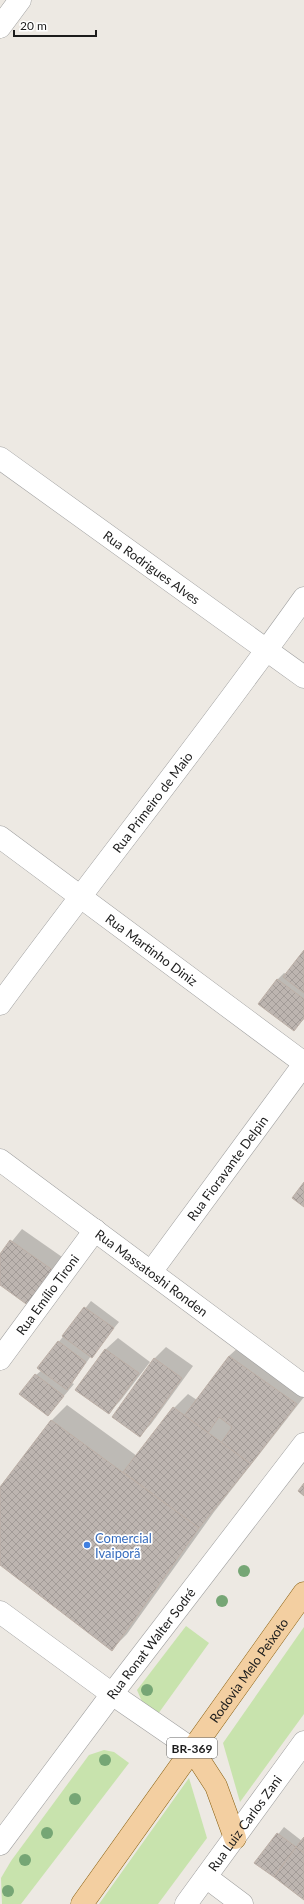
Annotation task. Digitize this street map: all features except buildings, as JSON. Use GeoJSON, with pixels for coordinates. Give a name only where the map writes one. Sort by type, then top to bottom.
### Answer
{"type":"FeatureCollection","features":[{"type":"Feature","properties":{"kind":"main road","name":"Rodovia Melo Peixoto"},"geometry":{"type":"LineString","coordinates":[[82,1904],[304,1593]]}},
{"type":"Feature","properties":{"kind":"main road"},"geometry":{"type":"LineString","coordinates":[[192,1749],[216,1786],[235,1838]]}},
{"type":"Feature","properties":{"kind":"street"},"geometry":{"type":"LineString","coordinates":[[0,27],[20,0]]}},
{"type":"Feature","properties":{"kind":"street","name":"Rua Rodrigues Alves"},"geometry":{"type":"LineString","coordinates":[[0,458],[304,677]]}},
{"type":"Feature","properties":{"kind":"street","name":"Rua Primeiro de Maio"},"geometry":{"type":"LineString","coordinates":[[0,1004],[267,650],[304,598]]}},
{"type":"Feature","properties":{"kind":"street","name":"Rua Martinho Diniz"},"geometry":{"type":"LineString","coordinates":[[0,837],[304,1064]]}},
{"type":"Feature","properties":{"kind":"street","name":"Rua Fioravante Delpin"},"geometry":{"type":"LineString","coordinates":[[151,1272],[304,1064]]}},
{"type":"Feature","properties":{"kind":"street","name":"Rua Massatoshi Ronden"},"geometry":{"type":"LineString","coordinates":[[0,1160],[304,1386]]}},
{"type":"Feature","properties":{"kind":"street","name":"Rua Emílio Tironi"},"geometry":{"type":"LineString","coordinates":[[0,1359],[95,1230]]}},
{"type":"Feature","properties":{"kind":"street","name":"Rua Ronat Walter Sodré"},"geometry":{"type":"LineString","coordinates":[[0,1844],[112,1694],[304,1444]]}},
{"type":"Feature","properties":{"kind":"street"},"geometry":{"type":"LineString","coordinates":[[0,1612],[112,1694],[192,1749]]}},
{"type":"Feature","properties":{"kind":"street","name":"Rua Luiz Carlos Zani"},"geometry":{"type":"LineString","coordinates":[[186,1904],[304,1742]]}},
{"type":"Feature","properties":{"kind":"street"},"geometry":{"type":"LineString","coordinates":[[206,1877],[242,1904]]}},
{"type":"Feature","properties":{"kind":"green space"},"geometry":{"type":"Polygon","coordinates":[[[186,1626],[209,1643],[158,1714],[143,1704],[137,1690],[186,1626]]]}},
{"type":"Feature","properties":{"kind":"green space"},"geometry":{"type":"Polygon","coordinates":[[[304,1627],[304,1714],[240,1802],[223,1743],[304,1627]]]}},
{"type":"Feature","properties":{"kind":"green space"},"geometry":{"type":"Polygon","coordinates":[[[104,1750],[114,1752],[129,1763],[21,1904],[2,1904],[1,1878],[11,1861],[89,1755],[104,1750]]]}},
{"type":"Feature","properties":{"kind":"green space"},"geometry":{"type":"Polygon","coordinates":[[[189,1778],[207,1838],[158,1904],[99,1904],[189,1778]]]}},
{"type":"Feature","properties":{"kind":"place","name":"Comercial Ivaiporã"},"geometry":{"type":"Point","coordinates":[87,1545]}}]}
